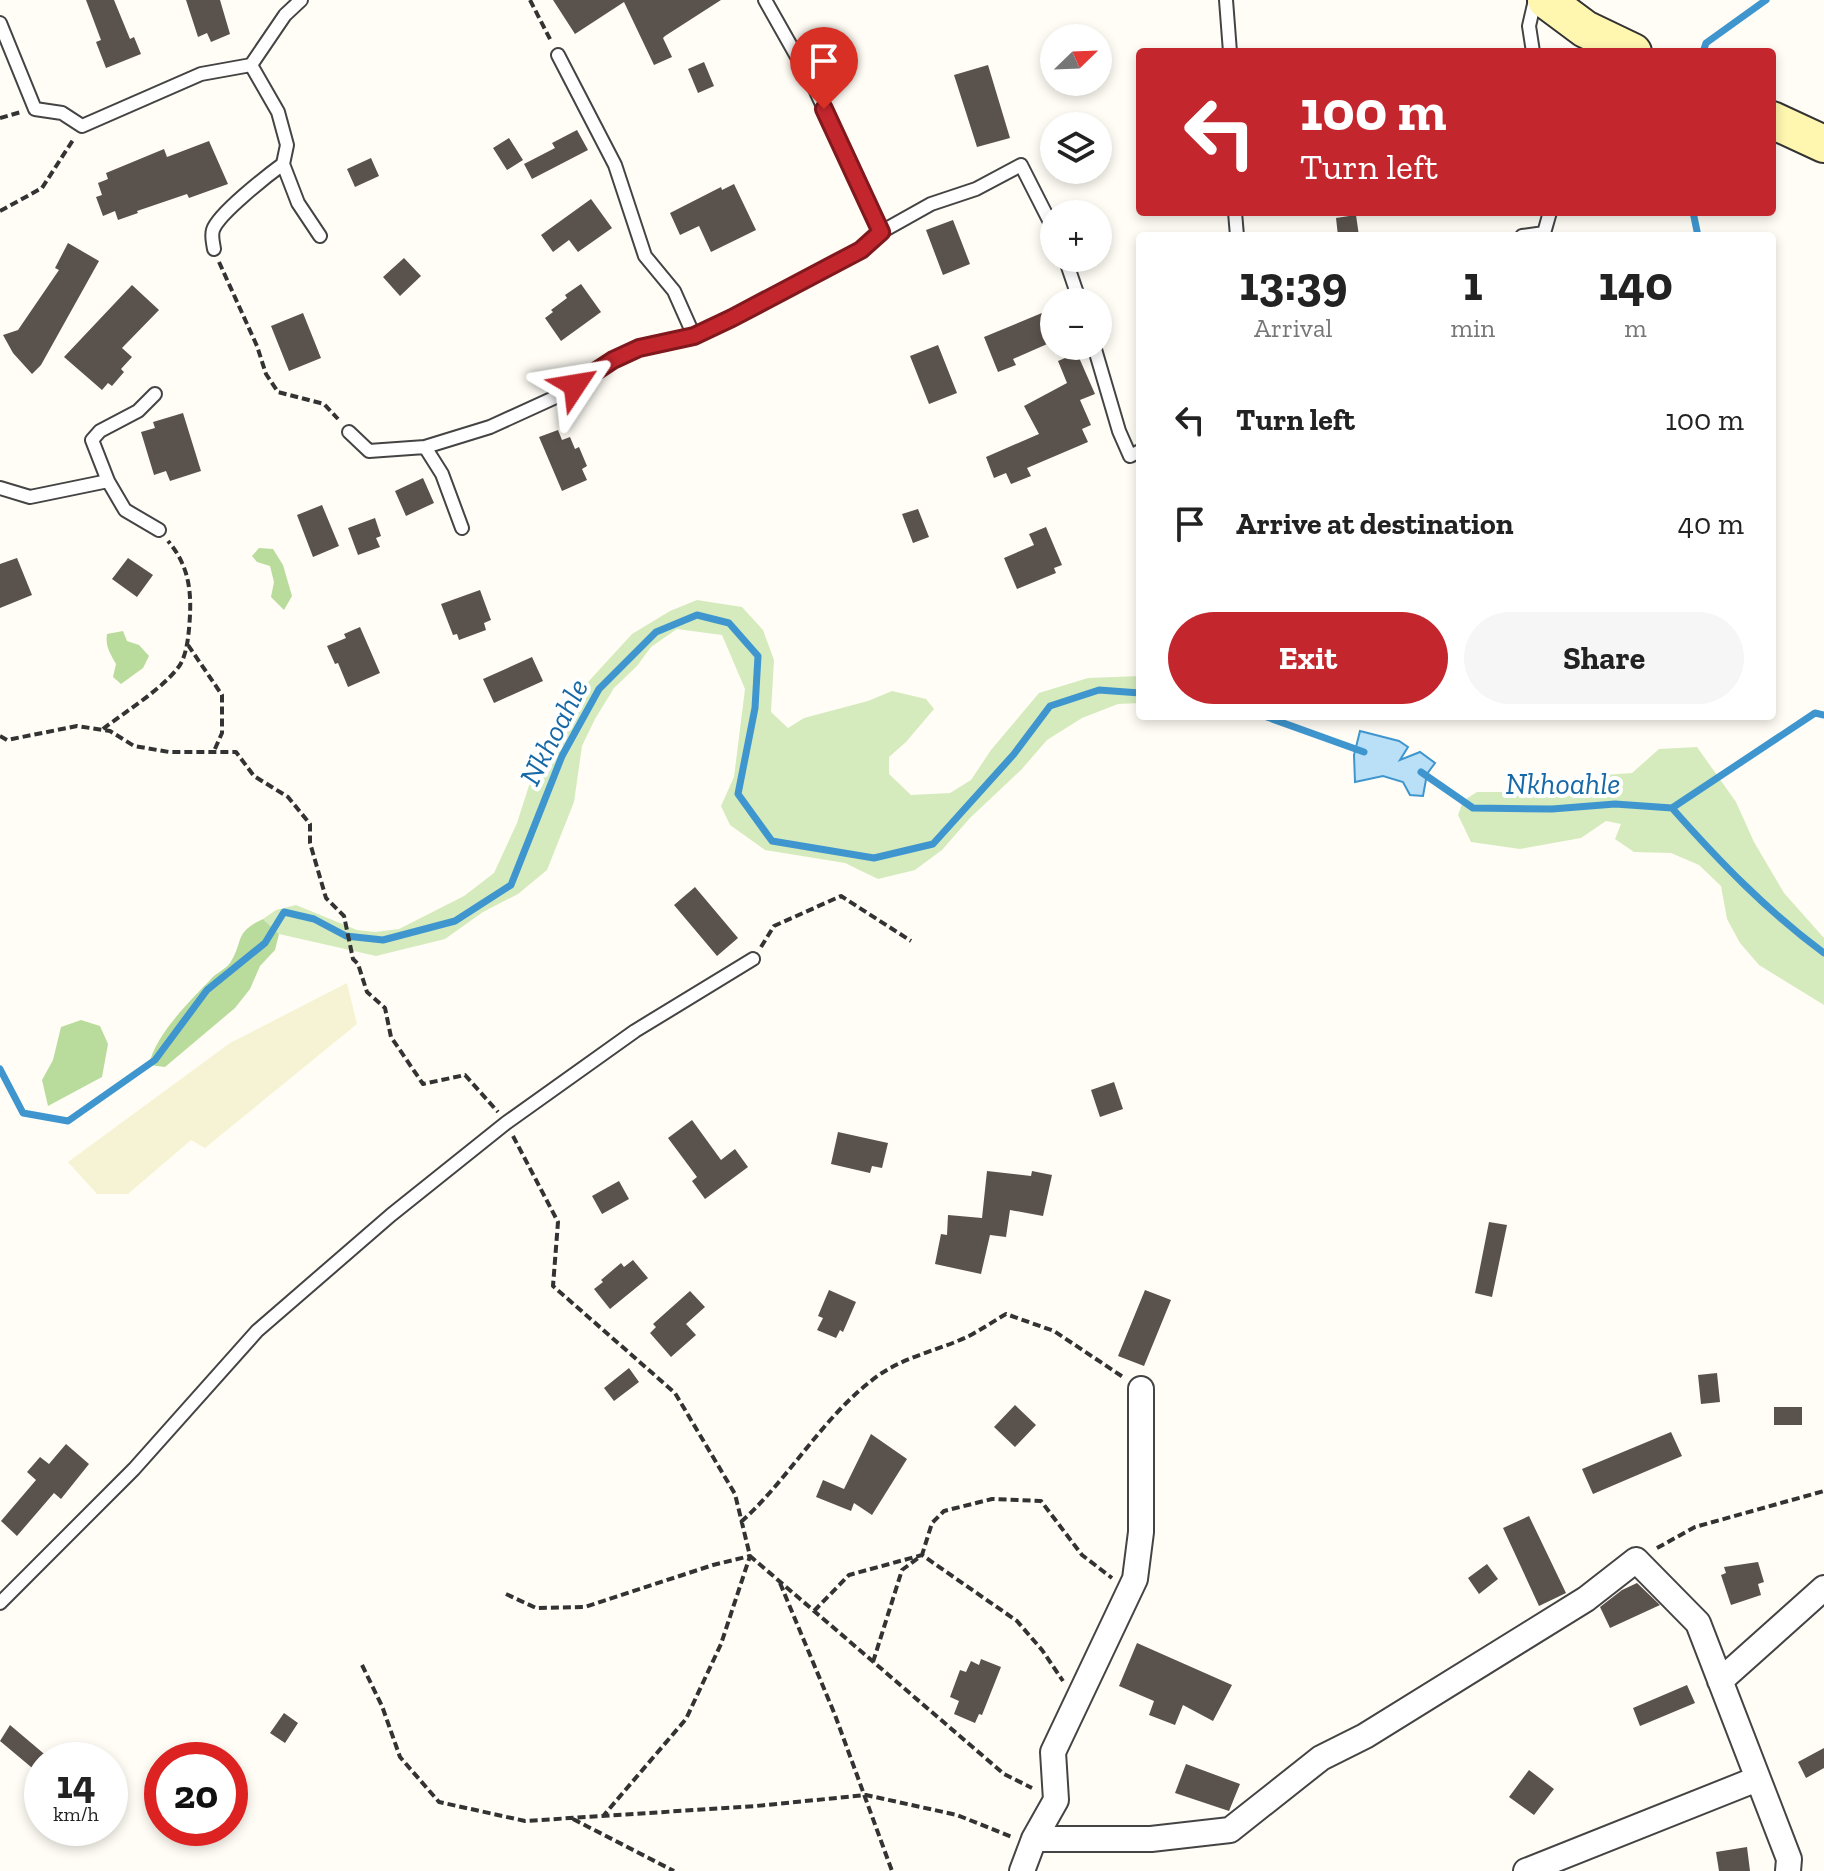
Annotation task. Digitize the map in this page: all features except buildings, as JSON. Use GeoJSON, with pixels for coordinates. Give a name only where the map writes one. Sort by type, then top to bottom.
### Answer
{"type":"FeatureCollection","features":[{"type":"Feature","properties":{"kind":"street"},"geometry":{"type":"LineString","coordinates":[[1546,0],[1585,29],[1625,48]]}},
{"type":"Feature","properties":{"kind":"street"},"geometry":{"type":"LineString","coordinates":[[1776,122],[1824,144]]}},
{"type":"Feature","properties":{"kind":"street"},"geometry":{"type":"LineString","coordinates":[[1022,1871],[1034,1839],[1056,1800],[1053,1752],[1133,1584],[1141,1532],[1141,1389]]}},
{"type":"Feature","properties":{"kind":"street"},"geometry":{"type":"LineString","coordinates":[[1034,1839],[1151,1839],[1230,1830],[1321,1758],[1365,1736],[1586,1599],[1636,1560],[1698,1623],[1789,1859],[1788,1871]]}},
{"type":"Feature","properties":{"kind":"street"},"geometry":{"type":"LineString","coordinates":[[1720,1681],[1824,1588]]}},
{"type":"Feature","properties":{"kind":"street"},"geometry":{"type":"LineString","coordinates":[[1526,1871],[1757,1779]]}},
{"type":"Feature","properties":{"kind":"lane"},"geometry":{"type":"LineString","coordinates":[[0,23],[35,109],[62,113],[82,126],[201,74],[251,65],[285,15],[301,0]]}},
{"type":"Feature","properties":{"kind":"lane"},"geometry":{"type":"LineString","coordinates":[[765,0],[813,85],[881,232]]}},
{"type":"Feature","properties":{"kind":"lane"},"geometry":{"type":"LineString","coordinates":[[1226,0],[1230,48]]}},
{"type":"Feature","properties":{"kind":"lane"},"geometry":{"type":"LineString","coordinates":[[1532,48],[1529,26],[1535,0]]}},
{"type":"Feature","properties":{"kind":"lane"},"geometry":{"type":"LineString","coordinates":[[558,55],[615,165],[645,256],[674,291],[694,336]]}},
{"type":"Feature","properties":{"kind":"lane"},"geometry":{"type":"LineString","coordinates":[[251,65],[278,112],[287,145],[283,164],[298,203],[320,236]]}},
{"type":"Feature","properties":{"kind":"lane"},"geometry":{"type":"LineString","coordinates":[[214,249],[211,233],[218,221],[253,186],[283,164]]}},
{"type":"Feature","properties":{"kind":"lane"},"geometry":{"type":"LineString","coordinates":[[349,432],[369,451],[425,447],[490,427],[558,396],[613,360],[639,348],[694,336],[861,250],[881,232],[931,204],[976,189],[1021,165],[1040,202]]}},
{"type":"Feature","properties":{"kind":"lane"},"geometry":{"type":"LineString","coordinates":[[1098,360],[1119,431],[1130,456],[1136,453]]}},
{"type":"Feature","properties":{"kind":"lane"},"geometry":{"type":"LineString","coordinates":[[155,394],[138,411],[100,431],[92,440],[108,481],[125,510],[159,530]]}},
{"type":"Feature","properties":{"kind":"lane"},"geometry":{"type":"LineString","coordinates":[[425,447],[442,474],[462,528]]}},
{"type":"Feature","properties":{"kind":"lane"},"geometry":{"type":"LineString","coordinates":[[0,488],[30,497],[108,481]]}},
{"type":"Feature","properties":{"kind":"lane"},"geometry":{"type":"LineString","coordinates":[[0,1603],[134,1469],[257,1331],[391,1215],[506,1123],[635,1031],[753,959]]}},
{"type":"Feature","properties":{"kind":"path"},"geometry":{"type":"LineString","coordinates":[[530,0],[558,55]]}},
{"type":"Feature","properties":{"kind":"path"},"geometry":{"type":"LineString","coordinates":[[0,211],[42,188],[82,126]]}},
{"type":"Feature","properties":{"kind":"path"},"geometry":{"type":"LineString","coordinates":[[214,249],[249,326],[266,374],[278,392],[324,404],[349,432]]}},
{"type":"Feature","properties":{"kind":"path"},"geometry":{"type":"LineString","coordinates":[[103,730],[155,689],[180,664],[187,644],[192,597],[189,576],[175,550],[159,530]]}},
{"type":"Feature","properties":{"kind":"path"},"geometry":{"type":"LineString","coordinates":[[187,644],[222,695],[222,733],[214,751]]}},
{"type":"Feature","properties":{"kind":"path"},"geometry":{"type":"LineString","coordinates":[[0,736],[7,740],[77,726],[110,731],[134,746],[169,752],[236,752],[254,776],[288,797],[310,824],[310,843],[326,898],[344,916],[353,959],[358,964],[367,992],[385,1008],[391,1037],[423,1084],[465,1075],[506,1123],[558,1222],[553,1286],[675,1393],[735,1494],[750,1556],[721,1644],[686,1719],[604,1815]]}},
{"type":"Feature","properties":{"kind":"path"},"geometry":{"type":"LineString","coordinates":[[753,959],[774,926],[841,896],[911,941]]}},
{"type":"Feature","properties":{"kind":"path"},"geometry":{"type":"LineString","coordinates":[[741,1522],[768,1498],[836,1413],[880,1374],[930,1350],[968,1337],[1006,1314],[1054,1331],[1141,1389]]}},
{"type":"Feature","properties":{"kind":"path"},"geometry":{"type":"LineString","coordinates":[[1636,1560],[1695,1527],[1824,1491]]}},
{"type":"Feature","properties":{"kind":"path"},"geometry":{"type":"LineString","coordinates":[[873,1662],[902,1570],[922,1555],[932,1523],[944,1511],[992,1499],[1041,1501],[1082,1555],[1108,1577],[1133,1584]]}},
{"type":"Feature","properties":{"kind":"path"},"geometry":{"type":"LineString","coordinates":[[814,1611],[849,1575],[922,1555]]}},
{"type":"Feature","properties":{"kind":"path"},"geometry":{"type":"LineString","coordinates":[[922,1555],[1017,1621],[1078,1699]]}},
{"type":"Feature","properties":{"kind":"path"},"geometry":{"type":"LineString","coordinates":[[750,1556],[1004,1774],[1056,1800]]}},
{"type":"Feature","properties":{"kind":"path"},"geometry":{"type":"LineString","coordinates":[[506,1594],[536,1608],[585,1607],[750,1556]]}},
{"type":"Feature","properties":{"kind":"path"},"geometry":{"type":"LineString","coordinates":[[779,1581],[866,1795],[892,1871]]}},
{"type":"Feature","properties":{"kind":"path"},"geometry":{"type":"LineString","coordinates":[[362,1665],[382,1706],[400,1757],[439,1802],[525,1821],[756,1806],[866,1795],[957,1815],[1020,1840],[1034,1839]]}},
{"type":"Feature","properties":{"kind":"path"},"geometry":{"type":"LineString","coordinates":[[571,1818],[674,1871]]}},
{"type":"Feature","properties":{"kind":"shaded area"},"geometry":{"type":"Polygon","coordinates":[[[347,983],[357,1024],[205,1148],[191,1140],[128,1194],[97,1194],[68,1162],[230,1043],[347,983]]]}},
{"type":"Feature","properties":{"kind":"green space"},"geometry":{"type":"Polygon","coordinates":[[[259,548],[273,549],[283,565],[292,596],[284,610],[271,597],[274,582],[270,566],[257,562],[252,556],[259,548]]]}},
{"type":"Feature","properties":{"kind":"green space"},"geometry":{"type":"Polygon","coordinates":[[[697,600],[742,607],[763,630],[774,660],[771,712],[788,728],[804,718],[868,701],[892,691],[926,699],[934,709],[889,757],[889,774],[911,795],[950,793],[971,780],[991,750],[1039,693],[1088,678],[1136,676],[1136,703],[1118,704],[1082,718],[1047,740],[942,850],[915,870],[878,879],[845,863],[765,850],[730,825],[721,806],[734,777],[745,689],[722,635],[677,629],[651,647],[614,688],[595,719],[582,746],[574,802],[547,870],[518,894],[483,912],[445,939],[376,956],[279,934],[263,919],[276,910],[296,905],[357,930],[375,932],[399,929],[464,896],[494,873],[517,823],[534,770],[577,694],[632,634],[670,611],[697,600]]]}},
{"type":"Feature","properties":{"kind":"green space"},"geometry":{"type":"Polygon","coordinates":[[[123,631],[127,641],[139,645],[149,656],[143,668],[121,684],[113,677],[116,664],[108,649],[107,634],[123,631]]]}},
{"type":"Feature","properties":{"kind":"green space"},"geometry":{"type":"Polygon","coordinates":[[[1697,747],[1736,802],[1754,842],[1784,893],[1824,938],[1824,1005],[1759,965],[1740,943],[1727,919],[1721,886],[1699,865],[1671,853],[1634,852],[1615,839],[1621,824],[1606,821],[1581,838],[1520,849],[1471,842],[1458,815],[1463,801],[1477,792],[1546,792],[1604,775],[1632,773],[1659,749],[1697,747]]]}},
{"type":"Feature","properties":{"kind":"green space"},"geometry":{"type":"Polygon","coordinates":[[[263,919],[279,934],[275,950],[260,966],[250,989],[235,1008],[165,1067],[149,1065],[158,1042],[174,1019],[230,963],[247,929],[263,919]]]}},
{"type":"Feature","properties":{"kind":"green space"},"geometry":{"type":"Polygon","coordinates":[[[81,1020],[100,1026],[108,1044],[102,1077],[48,1106],[42,1080],[53,1060],[61,1027],[81,1020]]]}},
{"type":"Feature","properties":{"kind":"water"},"geometry":{"type":"Polygon","coordinates":[[[1360,731],[1399,741],[1408,747],[1400,760],[1420,752],[1435,763],[1427,774],[1423,796],[1410,795],[1403,782],[1383,776],[1355,782],[1354,755],[1360,731]]]}},
{"type":"Feature","properties":{"kind":"waterway"},"geometry":{"type":"LineString","coordinates":[[1704,48],[1706,43],[1766,0]]}},
{"type":"Feature","properties":{"kind":"waterway"},"geometry":{"type":"LineString","coordinates":[[1694,216],[1697,232]]}},
{"type":"Feature","properties":{"kind":"waterway","name":"Nkhoahle"},"geometry":{"type":"LineString","coordinates":[[0,1069],[23,1113],[68,1121],[155,1060],[207,990],[265,943],[284,912],[314,919],[346,936],[383,940],[455,921],[511,885],[562,756],[599,689],[656,632],[697,615],[729,623],[758,656],[755,708],[738,794],[772,841],[874,858],[933,844],[1014,754],[1050,706],[1099,690],[1136,693]]}},
{"type":"Feature","properties":{"kind":"waterway"},"geometry":{"type":"LineString","coordinates":[[1672,808],[1815,713],[1824,715]]}},
{"type":"Feature","properties":{"kind":"waterway","name":"Nkhoahle"},"geometry":{"type":"LineString","coordinates":[[1275,720],[1364,752]]}},
{"type":"Feature","properties":{"kind":"waterway","name":"Nkhoahle"},"geometry":{"type":"LineString","coordinates":[[1421,772],[1473,808],[1552,809],[1615,804],[1672,808],[1744,885],[1824,953]]}},
{"type":"Feature","properties":{"kind":"route"},"geometry":{"type":"LineString","coordinates":[[575,385],[613,360],[639,348],[694,336],[732,318],[861,250],[881,232],[824,109]]}}]}
